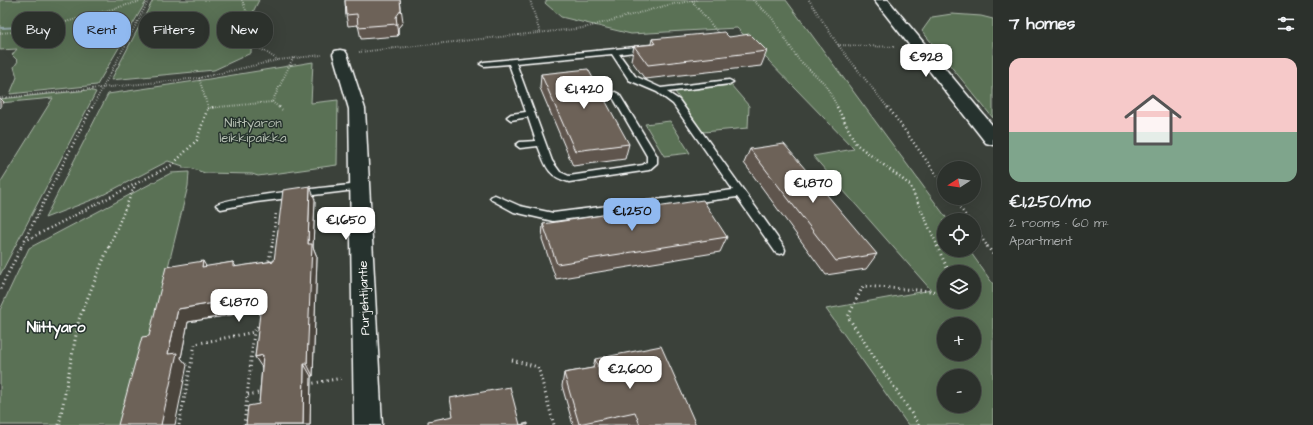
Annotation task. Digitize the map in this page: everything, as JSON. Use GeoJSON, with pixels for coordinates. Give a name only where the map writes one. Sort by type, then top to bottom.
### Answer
{"type":"FeatureCollection","features":[{"type":"Feature","properties":{"kind":"main road"},"geometry":{"type":"LineString","coordinates":[[881,0],[993,139]]}},
{"type":"Feature","properties":{"kind":"street","name":"Purjehtijantie"},"geometry":{"type":"LineString","coordinates":[[340,54],[357,109],[368,425]]}},
{"type":"Feature","properties":{"kind":"lane"},"geometry":{"type":"LineString","coordinates":[[484,64],[607,51],[614,52],[653,48]]}},
{"type":"Feature","properties":{"kind":"lane"},"geometry":{"type":"LineString","coordinates":[[614,52],[635,81],[660,90],[676,102],[780,250]]}},
{"type":"Feature","properties":{"kind":"lane"},"geometry":{"type":"LineString","coordinates":[[512,61],[553,172],[560,177],[569,179],[646,168],[652,163],[652,156],[615,94]]}},
{"type":"Feature","properties":{"kind":"lane"},"geometry":{"type":"LineString","coordinates":[[660,90],[729,82]]}},
{"type":"Feature","properties":{"kind":"lane"},"geometry":{"type":"LineString","coordinates":[[511,117],[531,114]]}},
{"type":"Feature","properties":{"kind":"lane"},"geometry":{"type":"LineString","coordinates":[[520,145],[541,142]]}},
{"type":"Feature","properties":{"kind":"lane"},"geometry":{"type":"LineString","coordinates":[[221,205],[360,186]]}},
{"type":"Feature","properties":{"kind":"lane"},"geometry":{"type":"LineString","coordinates":[[495,198],[518,208],[553,217],[740,193]]}},
{"type":"Feature","properties":{"kind":"path"},"geometry":{"type":"LineString","coordinates":[[0,33],[37,30],[145,0]]}},
{"type":"Feature","properties":{"kind":"path"},"geometry":{"type":"LineString","coordinates":[[0,290],[102,88],[149,0]]}},
{"type":"Feature","properties":{"kind":"path"},"geometry":{"type":"LineString","coordinates":[[242,0],[261,49],[278,60]]}},
{"type":"Feature","properties":{"kind":"path"},"geometry":{"type":"LineString","coordinates":[[530,0],[540,33]]}},
{"type":"Feature","properties":{"kind":"path"},"geometry":{"type":"LineString","coordinates":[[692,0],[719,34]]}},
{"type":"Feature","properties":{"kind":"path"},"geometry":{"type":"LineString","coordinates":[[752,0],[772,18],[798,59],[825,84],[856,144],[910,185],[946,265]]}},
{"type":"Feature","properties":{"kind":"path"},"geometry":{"type":"LineString","coordinates":[[809,0],[838,45],[900,123],[937,175]]}},
{"type":"Feature","properties":{"kind":"path"},"geometry":{"type":"LineString","coordinates":[[838,45],[896,47]]}},
{"type":"Feature","properties":{"kind":"path"},"geometry":{"type":"LineString","coordinates":[[272,102],[293,58]]}},
{"type":"Feature","properties":{"kind":"path"},"geometry":{"type":"LineString","coordinates":[[25,241],[172,165],[198,140],[208,108],[198,78]]}},
{"type":"Feature","properties":{"kind":"path"},"geometry":{"type":"LineString","coordinates":[[208,108],[272,102],[282,110]]}},
{"type":"Feature","properties":{"kind":"path"},"geometry":{"type":"LineString","coordinates":[[60,425],[79,319],[135,184]]}},
{"type":"Feature","properties":{"kind":"path"},"geometry":{"type":"LineString","coordinates":[[266,271],[271,255],[278,197]]}},
{"type":"Feature","properties":{"kind":"path"},"geometry":{"type":"LineString","coordinates":[[981,237],[993,254]]}},
{"type":"Feature","properties":{"kind":"path"},"geometry":{"type":"LineString","coordinates":[[918,425],[848,317],[863,286],[937,291]]}},
{"type":"Feature","properties":{"kind":"path"},"geometry":{"type":"LineString","coordinates":[[244,425],[254,332],[260,324],[261,317]]}},
{"type":"Feature","properties":{"kind":"path"},"geometry":{"type":"LineString","coordinates":[[179,425],[195,344],[254,332]]}},
{"type":"Feature","properties":{"kind":"path"},"geometry":{"type":"LineString","coordinates":[[512,360],[538,367],[554,425]]}},
{"type":"Feature","properties":{"kind":"path"},"geometry":{"type":"LineString","coordinates":[[307,384],[367,374]]}},
{"type":"Feature","properties":{"kind":"path"},"geometry":{"type":"LineString","coordinates":[[248,395],[270,391]]}},
{"type":"Feature","properties":{"kind":"green space"},"geometry":{"type":"Polygon","coordinates":[[[0,0],[147,0],[131,27],[131,12],[73,12],[73,48],[119,48],[97,85],[10,94],[17,77],[14,67],[18,61],[12,55],[17,49],[0,50],[0,0]]]}},
{"type":"Feature","properties":{"kind":"green space"},"geometry":{"type":"Polygon","coordinates":[[[153,0],[259,0],[253,12],[217,12],[217,48],[251,48],[251,53],[214,70],[111,80],[128,48],[131,48],[131,42],[139,27],[139,48],[209,48],[209,12],[147,12],[153,0]]]}},
{"type":"Feature","properties":{"kind":"green space"},"geometry":{"type":"Polygon","coordinates":[[[547,0],[786,0],[943,213],[937,213],[937,257],[974,257],[980,265],[937,265],[937,309],[981,309],[981,267],[993,284],[993,425],[908,425],[826,309],[931,290],[813,156],[854,149],[737,28],[631,34],[561,17],[545,3],[547,0]]]}},
{"type":"Feature","properties":{"kind":"green space"},"geometry":{"type":"Polygon","coordinates":[[[952,14],[981,16],[993,19],[993,118],[922,31],[932,17],[952,14]]]}},
{"type":"Feature","properties":{"kind":"green space","name":"Niittyaron leikkipaikka"},"geometry":{"type":"Polygon","coordinates":[[[313,62],[311,103],[338,100],[337,165],[258,176],[252,174],[205,173],[190,168],[182,168],[183,166],[168,161],[97,198],[45,218],[108,94],[313,62]]]}},
{"type":"Feature","properties":{"kind":"green space"},"geometry":{"type":"Polygon","coordinates":[[[731,85],[749,106],[748,128],[703,132],[675,92],[731,85]]]}},
{"type":"Feature","properties":{"kind":"green space"},"geometry":{"type":"Polygon","coordinates":[[[89,90],[96,92],[0,275],[0,183],[53,98],[0,103],[0,99],[89,90]]]}},
{"type":"Feature","properties":{"kind":"green space"},"geometry":{"type":"Polygon","coordinates":[[[670,121],[690,153],[664,156],[645,124],[670,121]]]}},
{"type":"Feature","properties":{"kind":"green space"},"geometry":{"type":"Polygon","coordinates":[[[189,172],[188,186],[129,425],[0,425],[0,310],[29,248],[171,173],[189,172]]]}},
{"type":"Feature","properties":{"kind":"building"},"geometry":{"type":"Polygon","coordinates":[[[345,0],[400,0],[401,10],[396,17],[397,24],[358,27],[357,14],[346,15],[345,0]]]}},
{"type":"Feature","properties":{"kind":"building"},"geometry":{"type":"Polygon","coordinates":[[[724,32],[729,37],[750,34],[767,51],[648,65],[634,46],[655,44],[652,39],[724,32]]]}},
{"type":"Feature","properties":{"kind":"building"},"geometry":{"type":"Polygon","coordinates":[[[588,69],[629,144],[575,151],[541,74],[588,69]]]}},
{"type":"Feature","properties":{"kind":"building"},"geometry":{"type":"Polygon","coordinates":[[[784,144],[877,254],[836,261],[750,149],[784,144]]]}},
{"type":"Feature","properties":{"kind":"building"},"geometry":{"type":"Polygon","coordinates":[[[310,186],[308,244],[312,244],[307,364],[304,364],[303,425],[246,425],[248,406],[259,404],[263,355],[255,357],[262,295],[178,309],[168,354],[177,353],[161,425],[118,425],[142,337],[149,336],[166,267],[203,261],[202,267],[233,262],[233,267],[274,261],[283,190],[310,186]]]}},
{"type":"Feature","properties":{"kind":"building"},"geometry":{"type":"Polygon","coordinates":[[[703,200],[727,237],[557,264],[543,224],[703,200]]]}},
{"type":"Feature","properties":{"kind":"building"},"geometry":{"type":"Polygon","coordinates":[[[661,346],[696,425],[640,425],[635,412],[579,424],[564,373],[598,367],[595,359],[661,346]]]}},
{"type":"Feature","properties":{"kind":"building"},"geometry":{"type":"Polygon","coordinates":[[[510,387],[520,425],[428,425],[428,421],[453,416],[450,398],[510,387]]]}},
{"type":"Feature","properties":{"kind":"waterway"},"geometry":{"type":"LineString","coordinates":[[0,28],[12,27]]}},
{"type":"Feature","properties":{"kind":"district","name":"Niittyaro"},"geometry":{"type":"Point","coordinates":[56,327]}}]}
